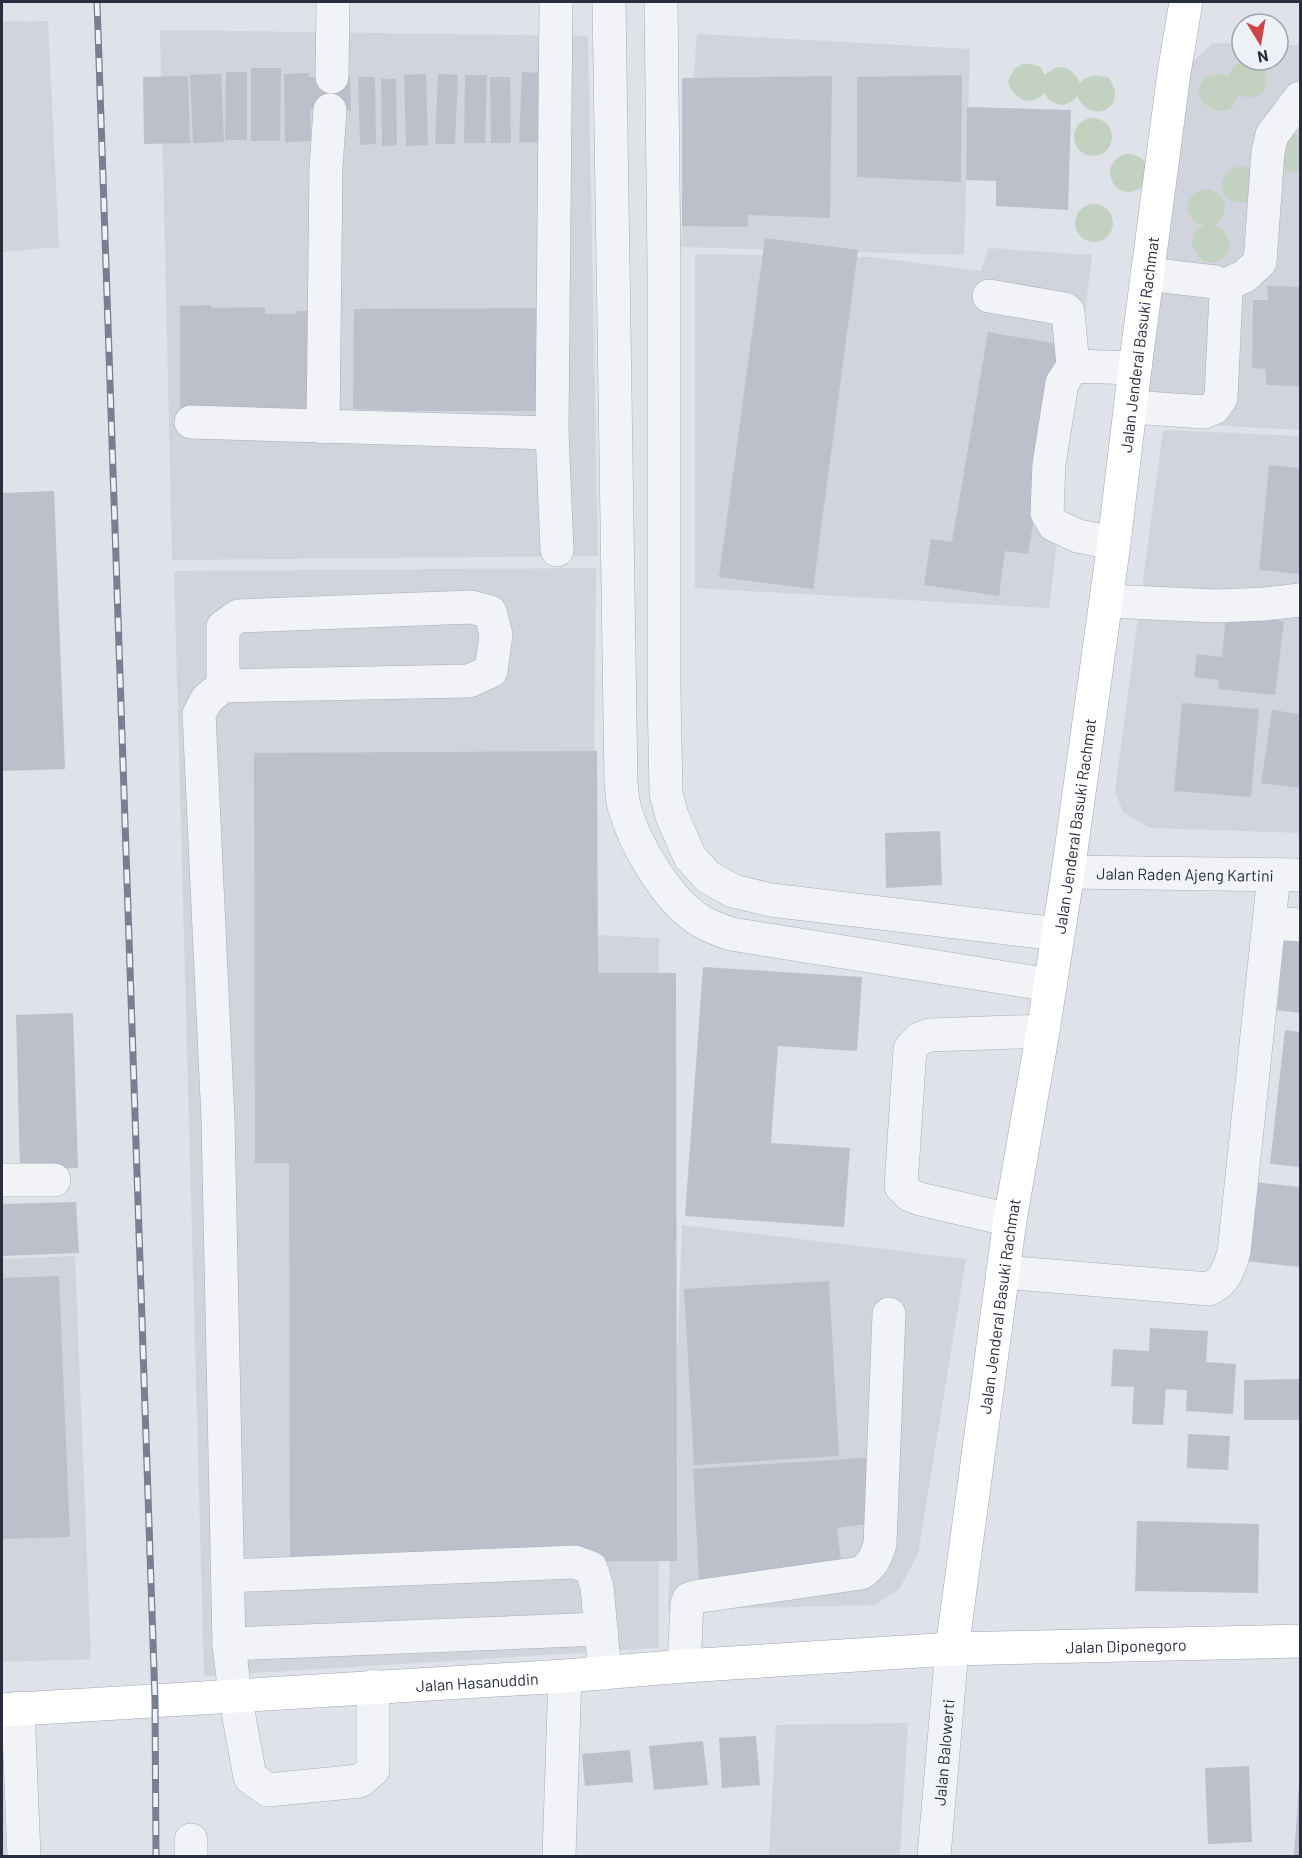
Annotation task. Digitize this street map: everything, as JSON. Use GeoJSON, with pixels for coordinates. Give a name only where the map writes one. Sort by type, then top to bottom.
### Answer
{"type":"FeatureCollection","features":[{"type":"Feature","properties":{"kind":"main road","name":"Jalan Jenderal Basuki Rachmat"},"geometry":{"type":"LineString","coordinates":[[952,1650],[1010,1220],[1068,872],[1107,601],[1135,368],[1174,73],[1186,2]]}},
{"type":"Feature","properties":{"kind":"main road","name":"Jalan Diponegoro"},"geometry":{"type":"LineString","coordinates":[[952,1650],[1300,1641]]}},
{"type":"Feature","properties":{"kind":"main road","name":"Jalan Hasanuddin"},"geometry":{"type":"LineString","coordinates":[[10,1709],[952,1650]]}},
{"type":"Feature","properties":{"kind":"street"},"geometry":{"type":"LineString","coordinates":[[332,78],[333,2]]}},
{"type":"Feature","properties":{"kind":"street"},"geometry":{"type":"LineString","coordinates":[[556,2],[552,434],[557,550]]}},
{"type":"Feature","properties":{"kind":"street"},"geometry":{"type":"LineString","coordinates":[[609,2],[621,783],[623,805],[642,853],[681,904],[700,921],[731,934],[1050,985]]}},
{"type":"Feature","properties":{"kind":"street"},"geometry":{"type":"LineString","coordinates":[[661,2],[664,269],[664,692],[666,793],[672,816],[690,857],[708,877],[733,891],[771,900],[1058,934]]}},
{"type":"Feature","properties":{"kind":"street"},"geometry":{"type":"LineString","coordinates":[[1223,286],[1245,276],[1260,262],[1268,152],[1272,135],[1300,98]]}},
{"type":"Feature","properties":{"kind":"street"},"geometry":{"type":"LineString","coordinates":[[323,427],[326,166],[330,110]]}},
{"type":"Feature","properties":{"kind":"street"},"geometry":{"type":"LineString","coordinates":[[612,273],[664,269]]}},
{"type":"Feature","properties":{"kind":"street"},"geometry":{"type":"LineString","coordinates":[[1131,407],[1204,412],[1214,408],[1221,398],[1226,293],[1223,286],[1215,282],[1148,274]]}},
{"type":"Feature","properties":{"kind":"street"},"geometry":{"type":"LineString","coordinates":[[989,296],[1065,309],[1068,312],[1073,366],[1062,383],[1049,464],[1047,513],[1054,525],[1078,536],[1114,543]]}},
{"type":"Feature","properties":{"kind":"street"},"geometry":{"type":"LineString","coordinates":[[1073,366],[1135,368]]}},
{"type":"Feature","properties":{"kind":"street"},"geometry":{"type":"LineString","coordinates":[[190,422],[552,434]]}},
{"type":"Feature","properties":{"kind":"street"},"geometry":{"type":"LineString","coordinates":[[1107,601],[1216,606],[1300,600]]}},
{"type":"Feature","properties":{"kind":"street"},"geometry":{"type":"LineString","coordinates":[[224,686],[223,627],[238,616],[471,608],[490,612],[496,636],[491,671],[469,681],[224,686],[207,699],[199,714],[218,1120],[229,1644],[235,1695],[250,1777],[268,1790],[360,1781],[373,1770],[373,1686]]}},
{"type":"Feature","properties":{"kind":"street"},"geometry":{"type":"LineString","coordinates":[[621,694],[664,692]]}},
{"type":"Feature","properties":{"kind":"street"},"geometry":{"type":"LineString","coordinates":[[623,805],[666,793]]}},
{"type":"Feature","properties":{"kind":"street","name":"Jalan Raden Ajeng Kartini"},"geometry":{"type":"LineString","coordinates":[[1068,872],[1288,875]]}},
{"type":"Feature","properties":{"kind":"street"},"geometry":{"type":"LineString","coordinates":[[1003,1272],[1209,1289],[1220,1284],[1229,1268],[1234,1251],[1285,924],[1288,875]]}},
{"type":"Feature","properties":{"kind":"street"},"geometry":{"type":"LineString","coordinates":[[1010,1220],[920,1199],[909,1195],[901,1186],[910,1049],[919,1039],[930,1035],[1043,1031]]}},
{"type":"Feature","properties":{"kind":"street"},"geometry":{"type":"LineString","coordinates":[[2,1180],[54,1180]]}},
{"type":"Feature","properties":{"kind":"street"},"geometry":{"type":"LineString","coordinates":[[684,1666],[687,1604],[690,1599],[861,1573],[871,1566],[877,1556],[880,1533],[889,1314]]}},
{"type":"Feature","properties":{"kind":"street"},"geometry":{"type":"LineString","coordinates":[[227,1576],[575,1562],[591,1568],[597,1587],[605,1673]]}},
{"type":"Feature","properties":{"kind":"street"},"geometry":{"type":"LineString","coordinates":[[229,1644],[601,1629]]}},
{"type":"Feature","properties":{"kind":"street","name":"Jalan Balowerti"},"geometry":{"type":"LineString","coordinates":[[934,1857],[952,1650]]}},
{"type":"Feature","properties":{"kind":"street"},"geometry":{"type":"LineString","coordinates":[[559,1857],[565,1676]]}},
{"type":"Feature","properties":{"kind":"street"},"geometry":{"type":"LineString","coordinates":[[10,1709],[24,1857]]}},
{"type":"Feature","properties":{"kind":"shaded area"},"geometry":{"type":"Polygon","coordinates":[[[48,21],[59,247],[2,252],[2,22],[48,21]]]}},
{"type":"Feature","properties":{"kind":"shaded area"},"geometry":{"type":"Polygon","coordinates":[[[160,30],[588,36],[598,556],[172,560],[160,30]]]}},
{"type":"Feature","properties":{"kind":"shaded area"},"geometry":{"type":"Polygon","coordinates":[[[697,34],[970,49],[964,255],[681,247],[697,34]]]}},
{"type":"Feature","properties":{"kind":"shaded area"},"geometry":{"type":"Polygon","coordinates":[[[1213,43],[1230,44],[1230,72],[1290,72],[1290,45],[1300,45],[1300,430],[1141,421],[1186,68],[1213,43]]]}},
{"type":"Feature","properties":{"kind":"shaded area"},"geometry":{"type":"Polygon","coordinates":[[[988,248],[1092,255],[1049,608],[695,588],[695,254],[870,257],[981,271],[988,248]]]}},
{"type":"Feature","properties":{"kind":"shaded area"},"geometry":{"type":"Polygon","coordinates":[[[1163,430],[1300,436],[1300,833],[1150,828],[1123,812],[1115,791],[1163,430]]]}},
{"type":"Feature","properties":{"kind":"shaded area"},"geometry":{"type":"Polygon","coordinates":[[[596,568],[593,935],[659,938],[659,1648],[204,1676],[174,571],[596,568]]]}},
{"type":"Feature","properties":{"kind":"shaded area"},"geometry":{"type":"Polygon","coordinates":[[[682,1225],[966,1259],[918,1554],[900,1588],[875,1605],[668,1610],[682,1225]]]}},
{"type":"Feature","properties":{"kind":"shaded area"},"geometry":{"type":"Polygon","coordinates":[[[75,1256],[91,1659],[2,1662],[2,1259],[75,1256]]]}},
{"type":"Feature","properties":{"kind":"shaded area"},"geometry":{"type":"Polygon","coordinates":[[[908,1723],[900,1856],[769,1856],[776,1725],[908,1723]]]}},
{"type":"Feature","properties":{"kind":"shaded area"},"geometry":{"type":"Polygon","coordinates":[[[3,1762],[6,1856],[2,1856],[3,1762]]]}},
{"type":"Feature","properties":{"kind":"green space"},"geometry":{"type":"Polygon","coordinates":[[[1022,64],[1040,67],[1045,75],[1056,68],[1065,68],[1073,73],[1080,83],[1093,76],[1109,78],[1115,97],[1112,105],[1099,112],[1083,105],[1077,96],[1064,105],[1051,101],[1044,93],[1039,98],[1028,101],[1018,97],[1013,93],[1008,81],[1014,69],[1022,64]]]}},
{"type":"Feature","properties":{"kind":"green space"},"geometry":{"type":"Polygon","coordinates":[[[1231,72],[1264,72],[1266,85],[1259,95],[1246,97],[1238,95],[1233,106],[1226,111],[1218,111],[1203,101],[1199,94],[1200,86],[1211,75],[1229,76],[1231,72]]]}},
{"type":"Feature","properties":{"kind":"green space"},"geometry":{"type":"Polygon","coordinates":[[[1093,118],[1106,124],[1112,137],[1106,150],[1093,156],[1080,150],[1074,137],[1080,124],[1093,118]]]}},
{"type":"Feature","properties":{"kind":"green space"},"geometry":{"type":"Polygon","coordinates":[[[1289,136],[1300,136],[1300,172],[1288,171],[1280,164],[1289,136]]]}},
{"type":"Feature","properties":{"kind":"green space"},"geometry":{"type":"Polygon","coordinates":[[[1129,154],[1142,160],[1148,173],[1142,186],[1129,192],[1116,186],[1110,173],[1116,160],[1129,154]]]}},
{"type":"Feature","properties":{"kind":"green space"},"geometry":{"type":"Polygon","coordinates":[[[1235,167],[1253,170],[1248,203],[1232,201],[1223,191],[1223,179],[1235,167]]]}},
{"type":"Feature","properties":{"kind":"green space"},"geometry":{"type":"Polygon","coordinates":[[[1210,189],[1220,196],[1225,205],[1223,216],[1215,225],[1224,232],[1229,240],[1226,255],[1213,263],[1205,261],[1194,250],[1192,240],[1196,230],[1205,226],[1193,219],[1187,207],[1190,198],[1195,193],[1210,189]]]}},
{"type":"Feature","properties":{"kind":"green space"},"geometry":{"type":"Polygon","coordinates":[[[1094,204],[1107,210],[1113,223],[1107,236],[1094,242],[1081,236],[1075,223],[1081,210],[1094,204]]]}},
{"type":"Feature","properties":{"kind":"building"},"geometry":{"type":"Polygon","coordinates":[[[251,68],[281,68],[280,141],[251,141],[251,68]]]}},
{"type":"Feature","properties":{"kind":"building"},"geometry":{"type":"Polygon","coordinates":[[[226,72],[247,72],[247,140],[225,140],[226,72]]]}},
{"type":"Feature","properties":{"kind":"building"},"geometry":{"type":"Polygon","coordinates":[[[522,72],[548,73],[545,143],[519,142],[522,72]]]}},
{"type":"Feature","properties":{"kind":"building"},"geometry":{"type":"Polygon","coordinates":[[[309,73],[309,77],[350,77],[351,111],[310,109],[311,141],[285,142],[284,74],[309,73]]]}},
{"type":"Feature","properties":{"kind":"building"},"geometry":{"type":"Polygon","coordinates":[[[221,74],[224,142],[193,143],[190,75],[221,74]]]}},
{"type":"Feature","properties":{"kind":"building"},"geometry":{"type":"Polygon","coordinates":[[[426,74],[428,145],[406,146],[404,75],[426,74]]]}},
{"type":"Feature","properties":{"kind":"building"},"geometry":{"type":"Polygon","coordinates":[[[438,74],[458,75],[455,144],[435,144],[438,74]]]}},
{"type":"Feature","properties":{"kind":"building"},"geometry":{"type":"Polygon","coordinates":[[[465,75],[487,75],[485,143],[464,143],[465,75]]]}},
{"type":"Feature","properties":{"kind":"building"},"geometry":{"type":"Polygon","coordinates":[[[962,75],[961,182],[857,177],[857,77],[962,75]]]}},
{"type":"Feature","properties":{"kind":"building"},"geometry":{"type":"Polygon","coordinates":[[[188,76],[190,143],[144,144],[143,77],[188,76]]]}},
{"type":"Feature","properties":{"kind":"building"},"geometry":{"type":"Polygon","coordinates":[[[832,76],[830,218],[748,215],[748,227],[682,226],[682,78],[832,76]]]}},
{"type":"Feature","properties":{"kind":"building"},"geometry":{"type":"Polygon","coordinates":[[[358,77],[375,77],[376,144],[360,145],[358,77]]]}},
{"type":"Feature","properties":{"kind":"building"},"geometry":{"type":"Polygon","coordinates":[[[490,77],[510,77],[511,143],[491,143],[490,77]]]}},
{"type":"Feature","properties":{"kind":"building"},"geometry":{"type":"Polygon","coordinates":[[[381,79],[396,79],[397,145],[382,146],[381,79]]]}},
{"type":"Feature","properties":{"kind":"building"},"geometry":{"type":"Polygon","coordinates":[[[967,107],[1071,110],[1068,210],[996,206],[996,181],[966,180],[967,107]]]}},
{"type":"Feature","properties":{"kind":"building"},"geometry":{"type":"Polygon","coordinates":[[[765,238],[858,250],[813,589],[719,577],[765,238]]]}},
{"type":"Feature","properties":{"kind":"building"},"geometry":{"type":"Polygon","coordinates":[[[1267,286],[1300,287],[1300,386],[1266,385],[1266,369],[1252,368],[1253,300],[1268,300],[1267,286]]]}},
{"type":"Feature","properties":{"kind":"building"},"geometry":{"type":"Polygon","coordinates":[[[211,305],[211,308],[265,307],[265,314],[318,311],[319,410],[180,410],[180,306],[211,305]]]}},
{"type":"Feature","properties":{"kind":"building"},"geometry":{"type":"Polygon","coordinates":[[[537,308],[537,411],[353,409],[354,309],[537,308]]]}},
{"type":"Feature","properties":{"kind":"building"},"geometry":{"type":"Polygon","coordinates":[[[988,332],[1063,345],[1028,554],[1005,551],[999,596],[924,585],[931,539],[952,542],[988,332]]]}},
{"type":"Feature","properties":{"kind":"building"},"geometry":{"type":"Polygon","coordinates":[[[1269,465],[1300,468],[1300,574],[1259,570],[1269,465]]]}},
{"type":"Feature","properties":{"kind":"building"},"geometry":{"type":"Polygon","coordinates":[[[54,491],[65,769],[2,771],[2,493],[54,491]]]}},
{"type":"Feature","properties":{"kind":"building"},"geometry":{"type":"Polygon","coordinates":[[[1226,615],[1284,621],[1275,695],[1218,689],[1219,680],[1194,677],[1197,654],[1222,657],[1226,615]]]}},
{"type":"Feature","properties":{"kind":"building"},"geometry":{"type":"Polygon","coordinates":[[[1182,703],[1259,709],[1251,797],[1174,791],[1182,703]]]}},
{"type":"Feature","properties":{"kind":"building"},"geometry":{"type":"Polygon","coordinates":[[[1272,710],[1300,714],[1300,788],[1261,783],[1272,710]]]}},
{"type":"Feature","properties":{"kind":"building"},"geometry":{"type":"Polygon","coordinates":[[[597,751],[598,973],[676,973],[677,1561],[290,1562],[289,1163],[255,1163],[254,753],[597,751]]]}},
{"type":"Feature","properties":{"kind":"building"},"geometry":{"type":"Polygon","coordinates":[[[940,831],[942,885],[886,888],[885,833],[940,831]]]}},
{"type":"Feature","properties":{"kind":"building"},"geometry":{"type":"Polygon","coordinates":[[[1284,938],[1300,940],[1300,1013],[1277,1010],[1284,938]]]}},
{"type":"Feature","properties":{"kind":"building"},"geometry":{"type":"Polygon","coordinates":[[[703,967],[862,977],[857,1051],[778,1046],[771,1143],[850,1148],[844,1227],[685,1216],[703,967]]]}},
{"type":"Feature","properties":{"kind":"building"},"geometry":{"type":"Polygon","coordinates":[[[73,1013],[78,1168],[20,1170],[16,1015],[73,1013]]]}},
{"type":"Feature","properties":{"kind":"building"},"geometry":{"type":"Polygon","coordinates":[[[1285,1030],[1300,1032],[1300,1167],[1270,1164],[1285,1030]]]}},
{"type":"Feature","properties":{"kind":"building"},"geometry":{"type":"Polygon","coordinates":[[[1253,1182],[1300,1187],[1300,1267],[1245,1261],[1253,1182]]]}},
{"type":"Feature","properties":{"kind":"building"},"geometry":{"type":"Polygon","coordinates":[[[76,1202],[79,1253],[2,1256],[2,1204],[76,1202]]]}},
{"type":"Feature","properties":{"kind":"building"},"geometry":{"type":"Polygon","coordinates":[[[59,1276],[70,1537],[2,1539],[2,1278],[59,1276]]]}},
{"type":"Feature","properties":{"kind":"building"},"geometry":{"type":"Polygon","coordinates":[[[829,1281],[839,1456],[694,1465],[684,1289],[829,1281]]]}},
{"type":"Feature","properties":{"kind":"building"},"geometry":{"type":"Polygon","coordinates":[[[1150,1328],[1208,1331],[1206,1362],[1236,1364],[1233,1414],[1186,1411],[1187,1390],[1166,1389],[1163,1425],[1132,1424],[1134,1387],[1111,1386],[1113,1349],[1149,1351],[1150,1328]]]}},
{"type":"Feature","properties":{"kind":"building"},"geometry":{"type":"Polygon","coordinates":[[[1300,1379],[1300,1420],[1244,1420],[1244,1380],[1300,1379]]]}},
{"type":"Feature","properties":{"kind":"building"},"geometry":{"type":"Polygon","coordinates":[[[1188,1434],[1230,1436],[1228,1470],[1187,1468],[1188,1434]]]}},
{"type":"Feature","properties":{"kind":"building"},"geometry":{"type":"Polygon","coordinates":[[[891,1456],[896,1520],[837,1528],[842,1568],[699,1580],[693,1469],[891,1456]]]}},
{"type":"Feature","properties":{"kind":"building"},"geometry":{"type":"Polygon","coordinates":[[[1137,1521],[1259,1524],[1258,1593],[1135,1591],[1137,1521]]]}},
{"type":"Feature","properties":{"kind":"building"},"geometry":{"type":"Polygon","coordinates":[[[756,1736],[760,1785],[722,1788],[719,1738],[756,1736]]]}},
{"type":"Feature","properties":{"kind":"building"},"geometry":{"type":"Polygon","coordinates":[[[703,1741],[708,1785],[654,1790],[649,1746],[703,1741]]]}},
{"type":"Feature","properties":{"kind":"building"},"geometry":{"type":"Polygon","coordinates":[[[630,1750],[633,1782],[585,1786],[582,1754],[630,1750]]]}},
{"type":"Feature","properties":{"kind":"building"},"geometry":{"type":"Polygon","coordinates":[[[1249,1766],[1252,1842],[1208,1844],[1205,1768],[1249,1766]]]}},
{"type":"Feature","properties":{"kind":"building"},"geometry":{"type":"Polygon","coordinates":[[[1299,1785],[1300,1856],[1294,1856],[1299,1785]]]}},
{"type":"Feature","properties":{"kind":"railway"},"geometry":{"type":"LineString","coordinates":[[97,2],[155,1700],[156,1856]]}}]}
